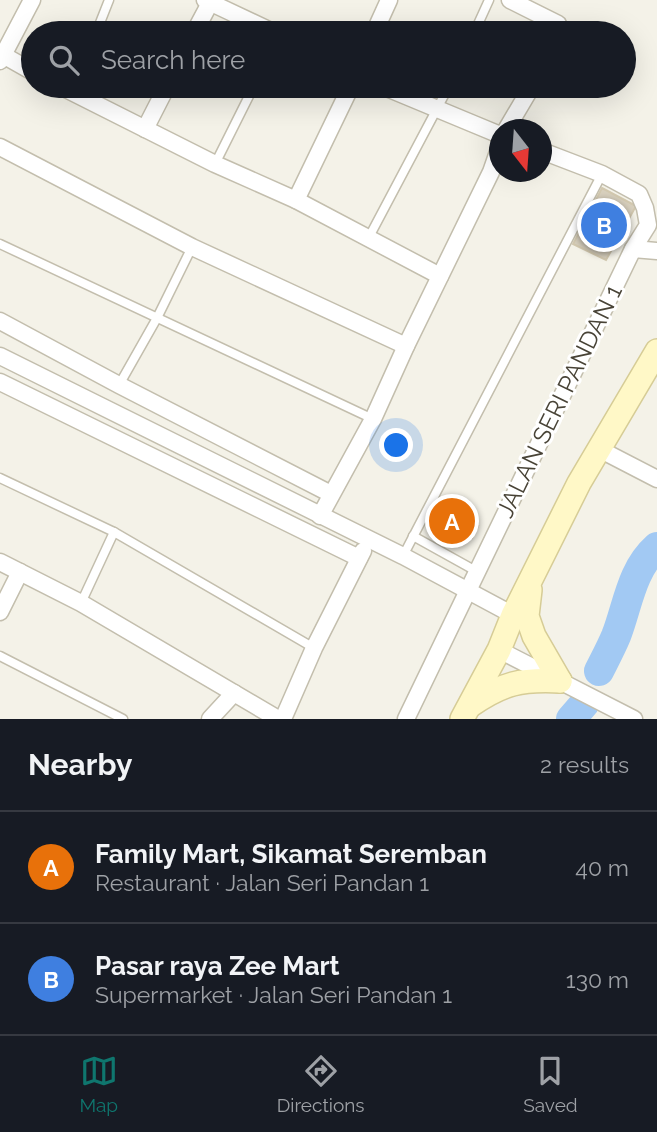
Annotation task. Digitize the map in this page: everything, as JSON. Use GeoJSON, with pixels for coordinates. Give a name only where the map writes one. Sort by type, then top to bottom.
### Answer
{"type":"FeatureCollection","features":[{"type":"Feature","properties":{"kind":"main road"},"geometry":{"type":"LineString","coordinates":[[464,714],[499,650],[513,615],[579,483],[657,351]]}},
{"type":"Feature","properties":{"kind":"main road"},"geometry":{"type":"LineString","coordinates":[[531,580],[527,616],[534,636],[559,681]]}},
{"type":"Feature","properties":{"kind":"main road"},"geometry":{"type":"LineString","coordinates":[[464,714],[494,690],[510,683],[532,679],[559,681]]}},
{"type":"Feature","properties":{"kind":"street"},"geometry":{"type":"LineString","coordinates":[[21,67],[1,58],[32,0]]}},
{"type":"Feature","properties":{"kind":"street"},"geometry":{"type":"LineString","coordinates":[[379,21],[389,0]]}},
{"type":"Feature","properties":{"kind":"street"},"geometry":{"type":"LineString","coordinates":[[510,0],[552,21]]}},
{"type":"Feature","properties":{"kind":"street"},"geometry":{"type":"LineString","coordinates":[[199,21],[207,1],[250,21]]}},
{"type":"Feature","properties":{"kind":"street"},"geometry":{"type":"LineString","coordinates":[[88,98],[215,164],[296,200],[440,276]]}},
{"type":"Feature","properties":{"kind":"street"},"geometry":{"type":"LineString","coordinates":[[145,129],[161,98]]}},
{"type":"Feature","properties":{"kind":"street"},"geometry":{"type":"LineString","coordinates":[[296,200],[345,98]]}},
{"type":"Feature","properties":{"kind":"street"},"geometry":{"type":"LineString","coordinates":[[410,98],[489,131]]}},
{"type":"Feature","properties":{"kind":"street"},"geometry":{"type":"LineString","coordinates":[[512,119],[525,98]]}},
{"type":"Feature","properties":{"kind":"street"},"geometry":{"type":"LineString","coordinates":[[0,147],[192,247],[405,346]]}},
{"type":"Feature","properties":{"kind":"street","name":"JALAN SERI PANDAN 1"},"geometry":{"type":"LineString","coordinates":[[406,719],[633,249],[648,225],[639,194],[602,174],[552,155]]}},
{"type":"Feature","properties":{"kind":"street"},"geometry":{"type":"LineString","coordinates":[[320,516],[373,419],[405,346],[489,176]]}},
{"type":"Feature","properties":{"kind":"street"},"geometry":{"type":"LineString","coordinates":[[633,249],[657,251]]}},
{"type":"Feature","properties":{"kind":"street"},"geometry":{"type":"LineString","coordinates":[[0,321],[331,494]]}},
{"type":"Feature","properties":{"kind":"street"},"geometry":{"type":"LineString","coordinates":[[0,356],[403,556],[513,615]]}},
{"type":"Feature","properties":{"kind":"street"},"geometry":{"type":"LineString","coordinates":[[0,382],[359,558]]}},
{"type":"Feature","properties":{"kind":"street"},"geometry":{"type":"LineString","coordinates":[[599,449],[657,479]]}},
{"type":"Feature","properties":{"kind":"street"},"geometry":{"type":"LineString","coordinates":[[0,562],[81,603],[281,719],[369,540]]}},
{"type":"Feature","properties":{"kind":"street"},"geometry":{"type":"LineString","coordinates":[[0,612],[20,572]]}},
{"type":"Feature","properties":{"kind":"street"},"geometry":{"type":"LineString","coordinates":[[499,650],[634,719]]}},
{"type":"Feature","properties":{"kind":"street"},"geometry":{"type":"LineString","coordinates":[[210,719],[234,693]]}},
{"type":"Feature","properties":{"kind":"lane"},"geometry":{"type":"LineString","coordinates":[[101,21],[109,0]]}},
{"type":"Feature","properties":{"kind":"lane"},"geometry":{"type":"LineString","coordinates":[[479,21],[489,0]]}},
{"type":"Feature","properties":{"kind":"lane"},"geometry":{"type":"LineString","coordinates":[[215,164],[248,98]]}},
{"type":"Feature","properties":{"kind":"lane"},"geometry":{"type":"LineString","coordinates":[[368,239],[443,98]]}},
{"type":"Feature","properties":{"kind":"lane"},"geometry":{"type":"LineString","coordinates":[[403,556],[602,174]]}},
{"type":"Feature","properties":{"kind":"lane"},"geometry":{"type":"LineString","coordinates":[[0,244],[373,419]]}},
{"type":"Feature","properties":{"kind":"lane"},"geometry":{"type":"LineString","coordinates":[[119,385],[157,318],[192,247]]}},
{"type":"Feature","properties":{"kind":"lane"},"geometry":{"type":"LineString","coordinates":[[0,478],[114,532],[314,648]]}},
{"type":"Feature","properties":{"kind":"lane"},"geometry":{"type":"LineString","coordinates":[[81,603],[114,532]]}},
{"type":"Feature","properties":{"kind":"lane"},"geometry":{"type":"LineString","coordinates":[[413,536],[476,571]]}},
{"type":"Feature","properties":{"kind":"lane"},"geometry":{"type":"LineString","coordinates":[[0,656],[123,719]]}},
{"type":"Feature","properties":{"kind":"building"},"geometry":{"type":"Polygon","coordinates":[[[602,188],[636,206],[606,260],[573,244],[602,188]]]}},
{"type":"Feature","properties":{"kind":"building"},"geometry":{"type":"Polygon","coordinates":[[[431,504],[478,526],[472,538],[425,516],[431,504]]]}},
{"type":"Feature","properties":{"kind":"waterway"},"geometry":{"type":"LineString","coordinates":[[599,671],[616,636],[641,566],[657,547]]}},
{"type":"Feature","properties":{"kind":"waterway"},"geometry":{"type":"LineString","coordinates":[[571,719],[584,704]]}},
{"type":"Feature","properties":{"kind":"place","name":"Pasar raya Zee Mart"},"geometry":{"type":"Point","coordinates":[604,225]}},
{"type":"Feature","properties":{"kind":"place","name":"Family Mart, Sikamat Seremban"},"geometry":{"type":"Point","coordinates":[452,521]}}]}
